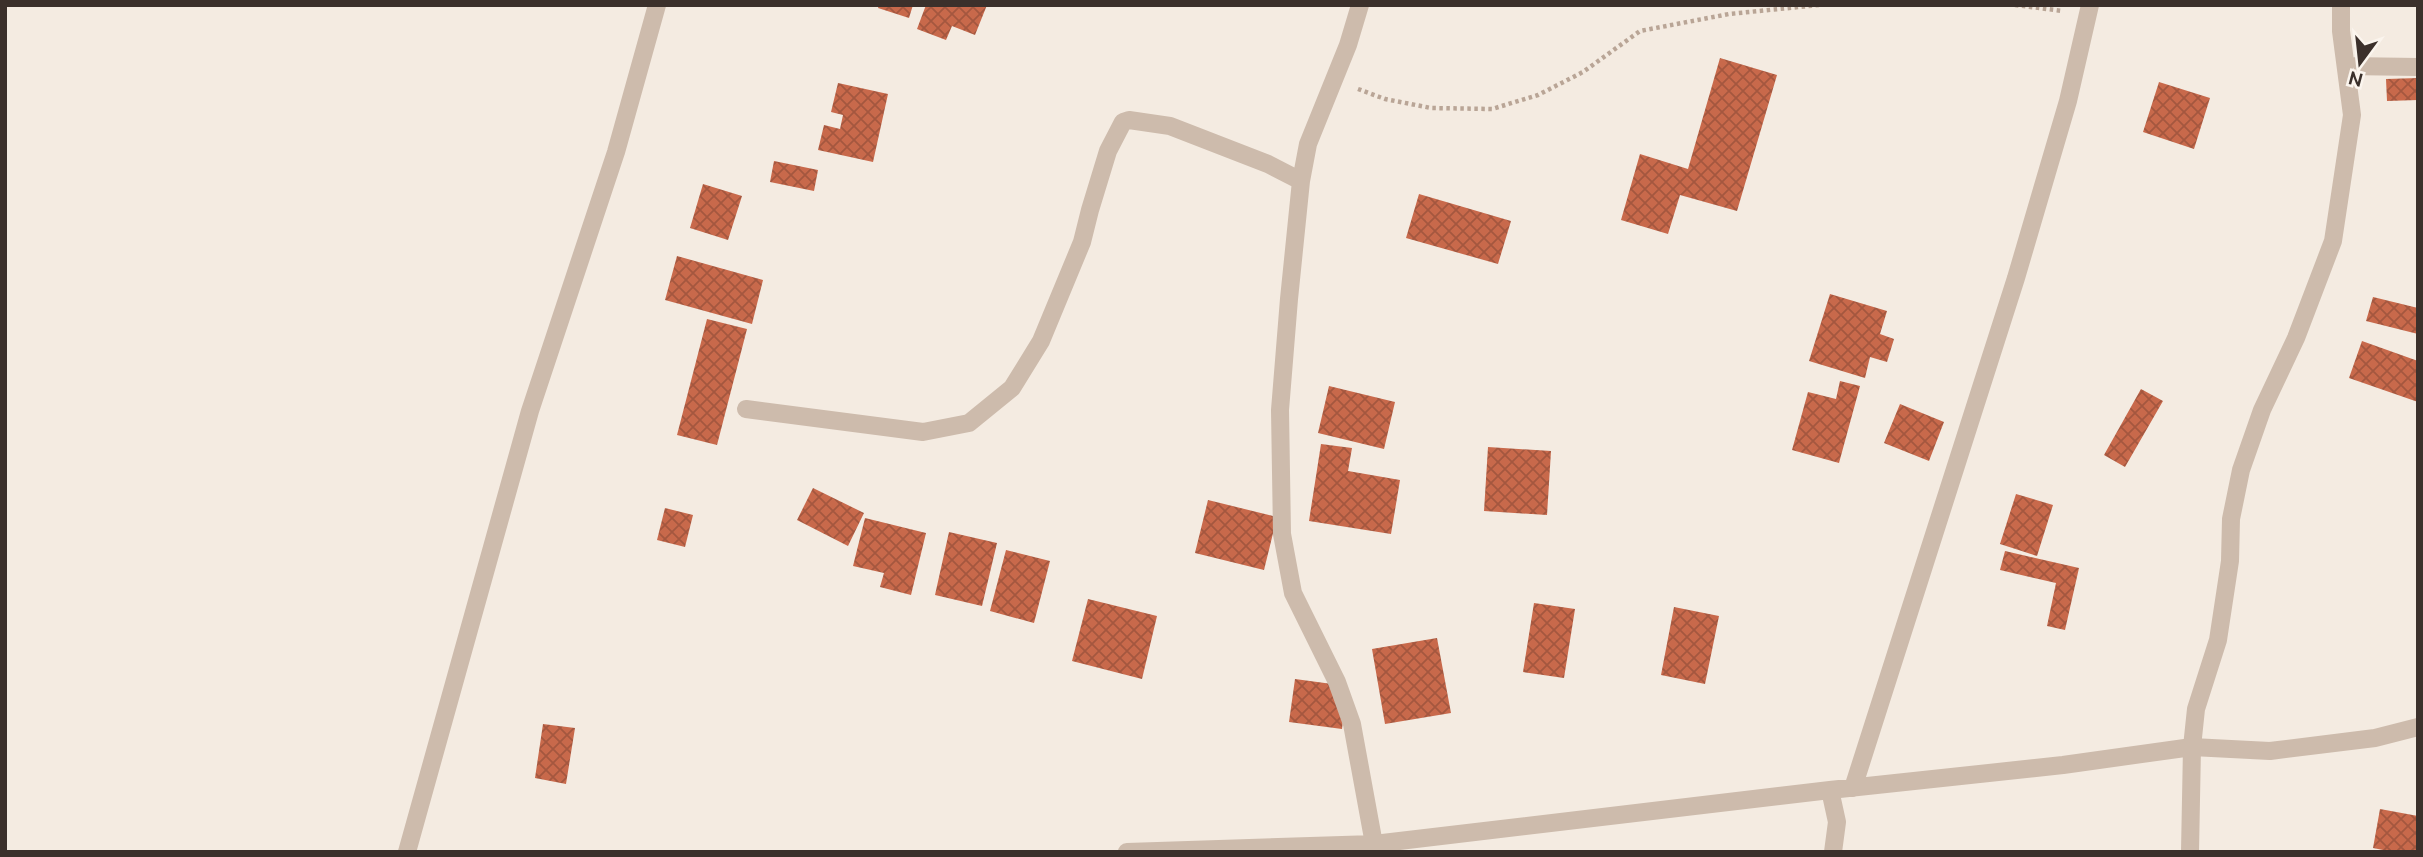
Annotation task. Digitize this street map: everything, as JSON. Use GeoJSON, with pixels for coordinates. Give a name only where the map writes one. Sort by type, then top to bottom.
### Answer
{"type":"FeatureCollection","features":[{"type":"Feature","properties":{"kind":"street"},"geometry":{"type":"LineString","coordinates":[[407,852],[530,411],[616,152],[657,5]]}},
{"type":"Feature","properties":{"kind":"street"},"geometry":{"type":"LineString","coordinates":[[1360,5],[1308,144],[1301,181],[1280,410],[1282,534],[1293,593],[1337,682],[1352,724],[1374,844]]}},
{"type":"Feature","properties":{"kind":"street"},"geometry":{"type":"LineString","coordinates":[[2189,852],[2192,747],[2196,709],[2218,640],[2230,561],[2231,519],[2241,470],[2262,410],[2295,338],[2333,241],[2352,115],[2341,31],[2341,5]]}},
{"type":"Feature","properties":{"kind":"street"},"geometry":{"type":"LineString","coordinates":[[1853,788],[2016,278],[2068,101],[2089,10]]}},
{"type":"Feature","properties":{"kind":"street"},"geometry":{"type":"LineString","coordinates":[[2346,66],[2418,67]]}},
{"type":"Feature","properties":{"kind":"street"},"geometry":{"type":"LineString","coordinates":[[746,409],[923,432],[969,423],[1012,388],[1041,341],[1082,242],[1108,151],[1123,122],[1129,120],[1170,126],[1268,164],[1301,181]]}},
{"type":"Feature","properties":{"kind":"street"},"geometry":{"type":"LineString","coordinates":[[1126,852],[1328,848],[1374,844],[2063,765],[2192,747],[2270,751],[2375,738],[2418,727]]}},
{"type":"Feature","properties":{"kind":"street"},"geometry":{"type":"LineString","coordinates":[[1830,790],[1837,822],[1833,852]]}},
{"type":"Feature","properties":{"kind":"path"},"geometry":{"type":"LineString","coordinates":[[1334,80],[1385,99],[1431,108],[1492,110],[1538,95],[1583,72],[1640,31],[1729,14],[1819,5]]}},
{"type":"Feature","properties":{"kind":"path"},"geometry":{"type":"LineString","coordinates":[[2015,5],[2089,10]]}},
{"type":"Feature","properties":{"kind":"building"},"geometry":{"type":"Polygon","coordinates":[[[879,5],[913,5],[909,18],[878,8],[879,5]]]}},
{"type":"Feature","properties":{"kind":"building"},"geometry":{"type":"Polygon","coordinates":[[[926,5],[987,5],[975,35],[952,26],[946,40],[917,29],[926,5]]]}},
{"type":"Feature","properties":{"kind":"building"},"geometry":{"type":"Polygon","coordinates":[[[1720,58],[1777,75],[1737,211],[1680,195],[1668,234],[1621,220],[1640,154],[1688,169],[1720,58]]]}},
{"type":"Feature","properties":{"kind":"building"},"geometry":{"type":"Polygon","coordinates":[[[2418,78],[2418,100],[2387,101],[2386,79],[2418,78]]]}},
{"type":"Feature","properties":{"kind":"building"},"geometry":{"type":"Polygon","coordinates":[[[2159,82],[2210,98],[2194,149],[2143,132],[2159,82]]]}},
{"type":"Feature","properties":{"kind":"building"},"geometry":{"type":"Polygon","coordinates":[[[838,83],[888,94],[873,162],[818,150],[824,125],[840,129],[843,115],[831,112],[838,83]]]}},
{"type":"Feature","properties":{"kind":"building"},"geometry":{"type":"Polygon","coordinates":[[[774,161],[818,170],[814,191],[770,182],[774,161]]]}},
{"type":"Feature","properties":{"kind":"building"},"geometry":{"type":"Polygon","coordinates":[[[703,184],[742,196],[728,240],[690,228],[703,184]]]}},
{"type":"Feature","properties":{"kind":"building"},"geometry":{"type":"Polygon","coordinates":[[[1419,194],[1511,221],[1498,264],[1406,238],[1419,194]]]}},
{"type":"Feature","properties":{"kind":"building"},"geometry":{"type":"Polygon","coordinates":[[[677,256],[763,280],[752,324],[665,300],[677,256]]]}},
{"type":"Feature","properties":{"kind":"building"},"geometry":{"type":"Polygon","coordinates":[[[1830,294],[1887,311],[1880,334],[1894,339],[1887,362],[1870,357],[1865,378],[1809,361],[1830,294]]]}},
{"type":"Feature","properties":{"kind":"building"},"geometry":{"type":"Polygon","coordinates":[[[2373,297],[2418,308],[2418,334],[2366,321],[2373,297]]]}},
{"type":"Feature","properties":{"kind":"building"},"geometry":{"type":"Polygon","coordinates":[[[707,319],[747,329],[717,445],[677,435],[707,319]]]}},
{"type":"Feature","properties":{"kind":"building"},"geometry":{"type":"Polygon","coordinates":[[[2362,341],[2418,361],[2418,402],[2349,378],[2362,341]]]}},
{"type":"Feature","properties":{"kind":"building"},"geometry":{"type":"Polygon","coordinates":[[[1840,381],[1860,386],[1839,463],[1792,450],[1808,392],[1836,399],[1840,381]]]}},
{"type":"Feature","properties":{"kind":"building"},"geometry":{"type":"Polygon","coordinates":[[[1329,386],[1395,402],[1384,449],[1318,433],[1329,386]]]}},
{"type":"Feature","properties":{"kind":"building"},"geometry":{"type":"Polygon","coordinates":[[[2141,389],[2163,401],[2125,467],[2104,455],[2141,389]]]}},
{"type":"Feature","properties":{"kind":"building"},"geometry":{"type":"Polygon","coordinates":[[[1900,404],[1944,422],[1929,461],[1884,443],[1900,404]]]}},
{"type":"Feature","properties":{"kind":"building"},"geometry":{"type":"Polygon","coordinates":[[[1321,444],[1352,448],[1348,471],[1400,480],[1391,534],[1309,521],[1321,444]]]}},
{"type":"Feature","properties":{"kind":"building"},"geometry":{"type":"Polygon","coordinates":[[[1488,447],[1551,451],[1547,515],[1484,511],[1488,447]]]}},
{"type":"Feature","properties":{"kind":"building"},"geometry":{"type":"Polygon","coordinates":[[[813,488],[864,513],[848,546],[797,520],[813,488]]]}},
{"type":"Feature","properties":{"kind":"building"},"geometry":{"type":"Polygon","coordinates":[[[2016,494],[2053,505],[2037,556],[2000,544],[2016,494]]]}},
{"type":"Feature","properties":{"kind":"building"},"geometry":{"type":"Polygon","coordinates":[[[1208,500],[1277,517],[1264,570],[1195,553],[1208,500]]]}},
{"type":"Feature","properties":{"kind":"building"},"geometry":{"type":"Polygon","coordinates":[[[665,508],[693,515],[685,547],[657,540],[665,508]]]}},
{"type":"Feature","properties":{"kind":"building"},"geometry":{"type":"Polygon","coordinates":[[[865,518],[926,533],[911,595],[880,587],[884,573],[853,566],[865,518]]]}},
{"type":"Feature","properties":{"kind":"building"},"geometry":{"type":"Polygon","coordinates":[[[949,532],[997,543],[982,606],[935,595],[949,532]]]}},
{"type":"Feature","properties":{"kind":"building"},"geometry":{"type":"Polygon","coordinates":[[[1006,550],[1050,561],[1034,623],[990,611],[1006,550]]]}},
{"type":"Feature","properties":{"kind":"building"},"geometry":{"type":"Polygon","coordinates":[[[2005,551],[2079,568],[2065,630],[2047,626],[2056,583],[2000,570],[2005,551]]]}},
{"type":"Feature","properties":{"kind":"building"},"geometry":{"type":"Polygon","coordinates":[[[1088,599],[1157,616],[1142,679],[1072,661],[1088,599]]]}},
{"type":"Feature","properties":{"kind":"building"},"geometry":{"type":"Polygon","coordinates":[[[1534,603],[1575,609],[1564,678],[1523,672],[1534,603]]]}},
{"type":"Feature","properties":{"kind":"building"},"geometry":{"type":"Polygon","coordinates":[[[1674,607],[1719,616],[1705,684],[1661,675],[1674,607]]]}},
{"type":"Feature","properties":{"kind":"building"},"geometry":{"type":"Polygon","coordinates":[[[1437,638],[1451,713],[1385,724],[1372,649],[1437,638]]]}},
{"type":"Feature","properties":{"kind":"building"},"geometry":{"type":"Polygon","coordinates":[[[1295,679],[1347,686],[1342,729],[1289,722],[1295,679]]]}},
{"type":"Feature","properties":{"kind":"building"},"geometry":{"type":"Polygon","coordinates":[[[543,724],[575,728],[566,784],[535,778],[543,724]]]}},
{"type":"Feature","properties":{"kind":"building"},"geometry":{"type":"Polygon","coordinates":[[[2380,809],[2418,816],[2418,852],[2393,852],[2373,848],[2380,809]]]}}]}
